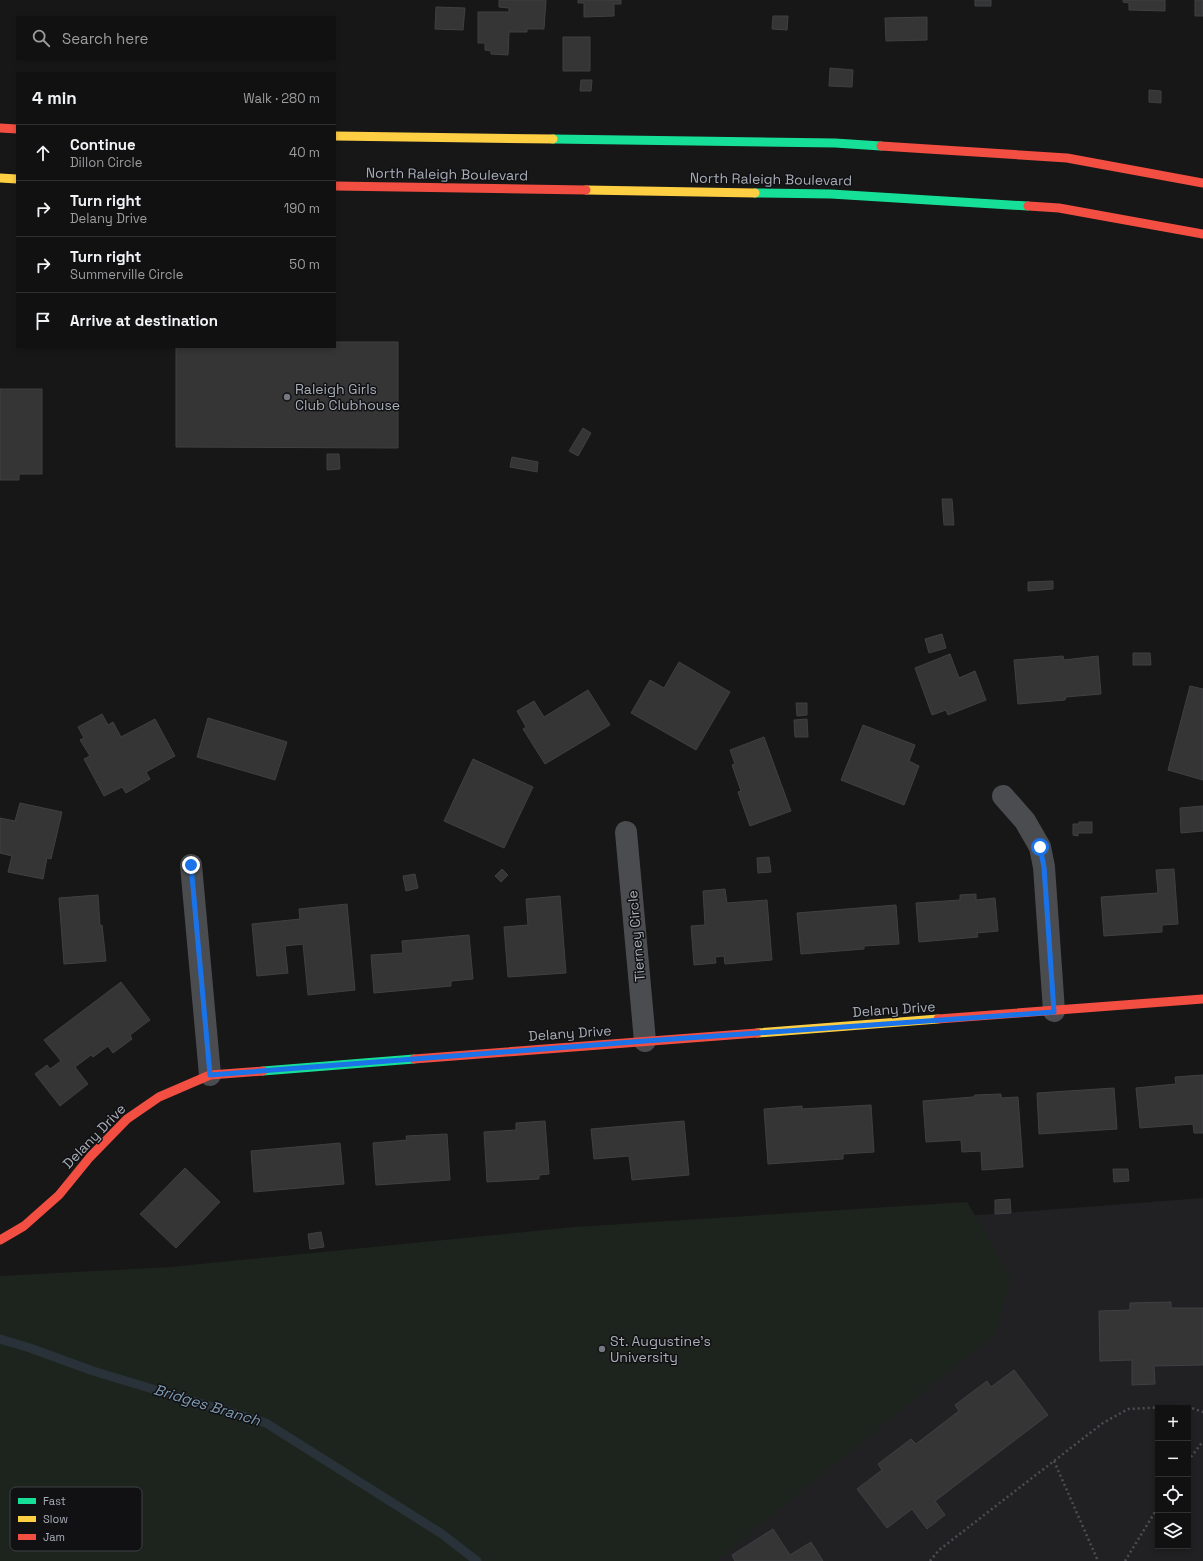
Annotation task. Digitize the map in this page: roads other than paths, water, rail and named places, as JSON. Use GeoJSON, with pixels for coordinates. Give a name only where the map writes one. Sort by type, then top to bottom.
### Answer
{"type":"FeatureCollection","features":[{"type":"Feature","properties":{"kind":"main road"},"geometry":{"type":"LineString","coordinates":[[0,128],[16,129]]}},
{"type":"Feature","properties":{"kind":"main road"},"geometry":{"type":"LineString","coordinates":[[336,136],[843,144],[1067,158],[1203,183]]}},
{"type":"Feature","properties":{"kind":"main road"},"geometry":{"type":"LineString","coordinates":[[0,178],[16,179]]}},
{"type":"Feature","properties":{"kind":"main road","name":"North Raleigh Boulevard"},"geometry":{"type":"LineString","coordinates":[[336,186],[831,194],[1059,208],[1203,234]]}},
{"type":"Feature","properties":{"kind":"main road","name":"Delany Drive"},"geometry":{"type":"LineString","coordinates":[[0,1240],[24,1226],[59,1195],[90,1157],[126,1119],[159,1097],[210,1075],[645,1041],[1054,1012],[1203,999]]}},
{"type":"Feature","properties":{"kind":"street"},"geometry":{"type":"LineString","coordinates":[[1003,796],[1025,821],[1040,847],[1044,867],[1054,1012]]}},
{"type":"Feature","properties":{"kind":"street","name":"Tierney Circle"},"geometry":{"type":"LineString","coordinates":[[626,832],[645,1041]]}},
{"type":"Feature","properties":{"kind":"street"},"geometry":{"type":"LineString","coordinates":[[191,865],[210,1075]]}},
{"type":"Feature","properties":{"kind":"waterway","name":"Bridges Branch"},"geometry":{"type":"LineString","coordinates":[[0,1339],[30,1348],[93,1371],[266,1423],[442,1534],[477,1561]]}},
{"type":"Feature","properties":{"kind":"place","name":"Raleigh Girls Club Clubhouse"},"geometry":{"type":"Point","coordinates":[287,397]}},
{"type":"Feature","properties":{"kind":"place","name":"St. Augustine's University"},"geometry":{"type":"Point","coordinates":[602,1349]}}]}
